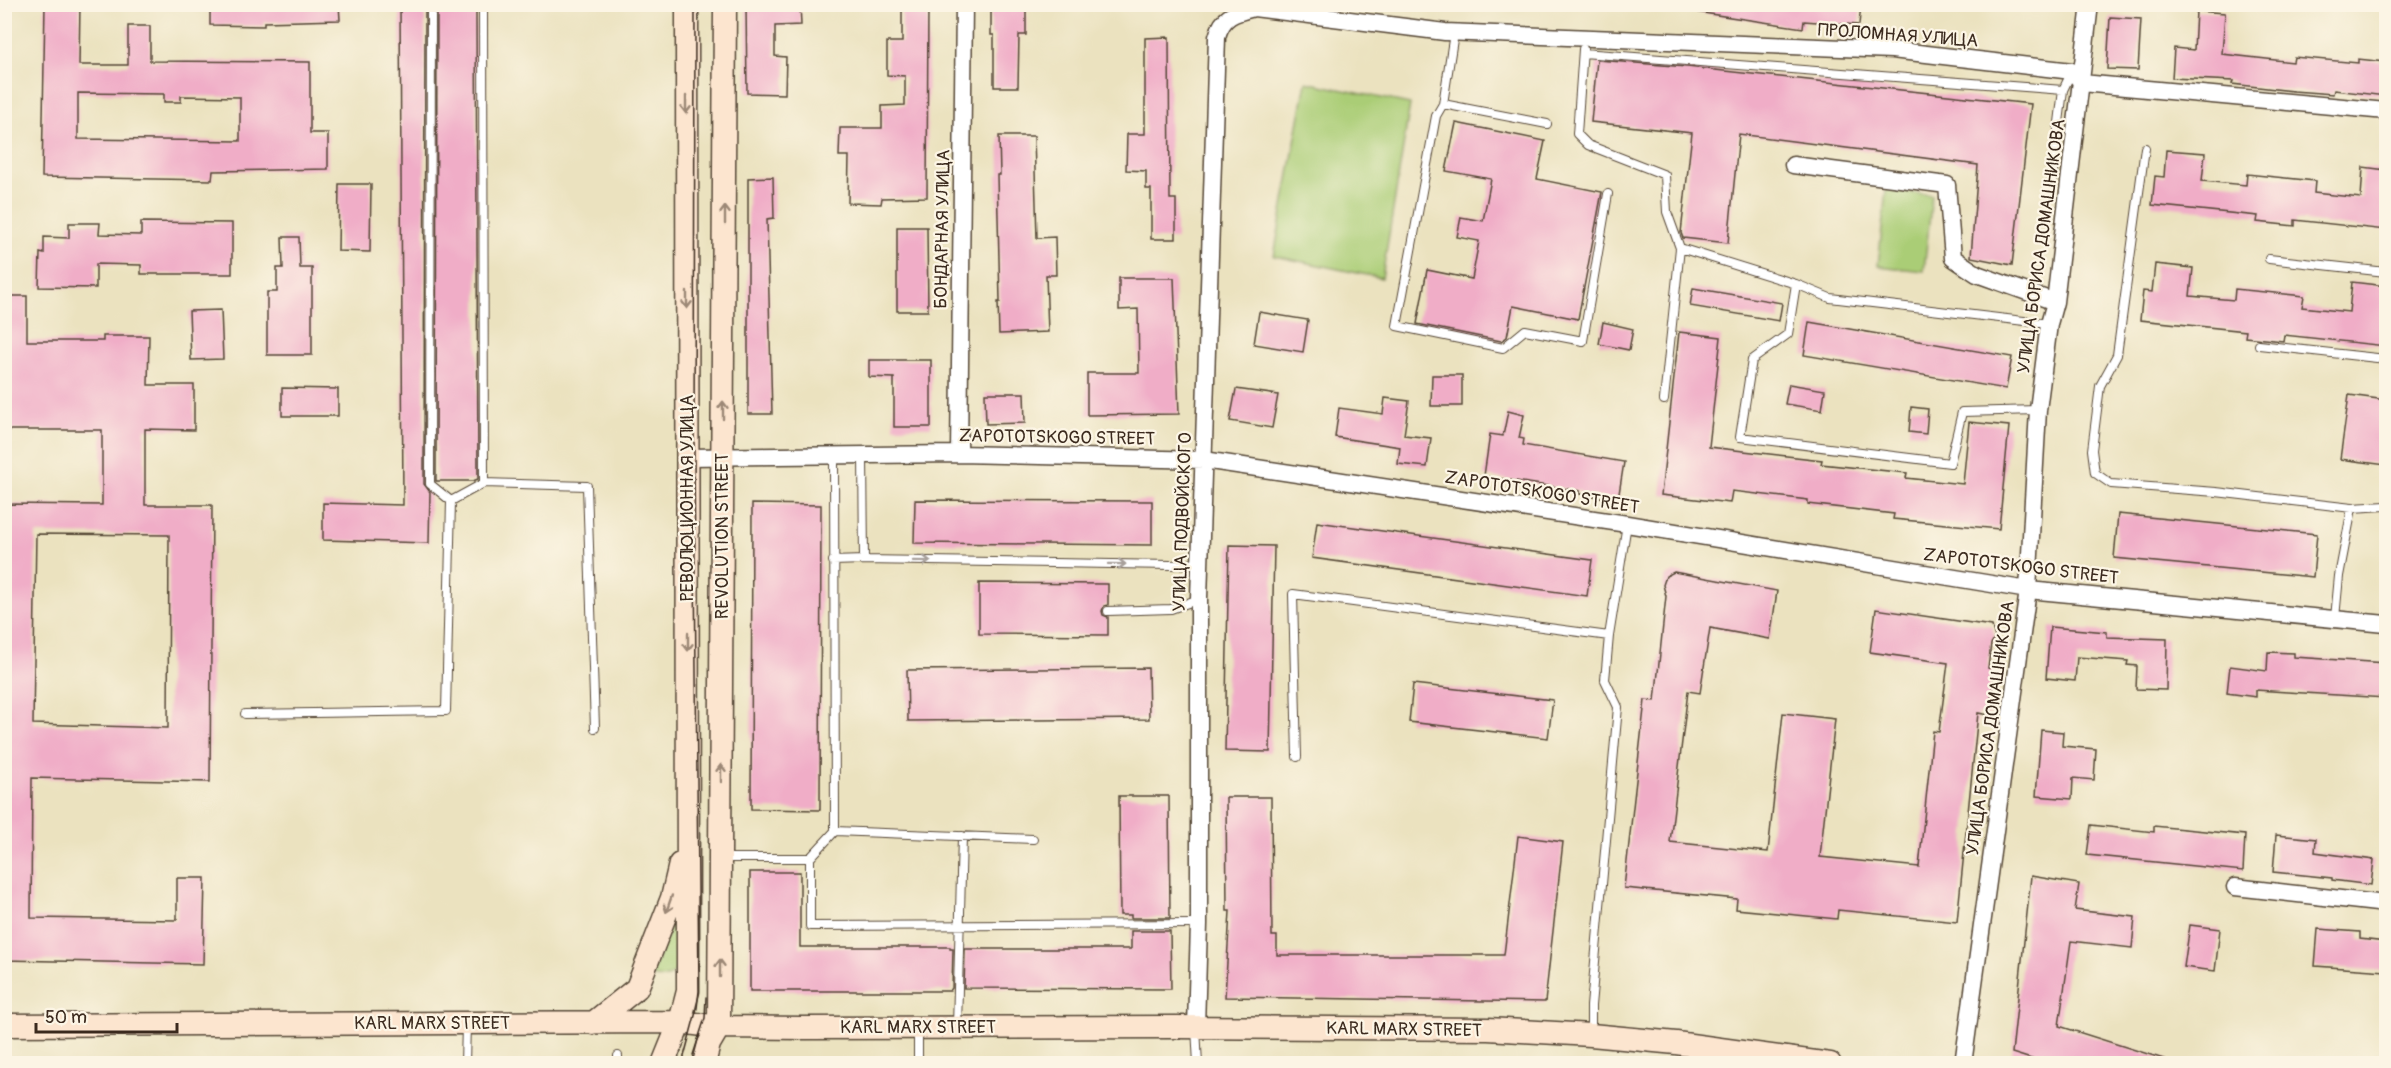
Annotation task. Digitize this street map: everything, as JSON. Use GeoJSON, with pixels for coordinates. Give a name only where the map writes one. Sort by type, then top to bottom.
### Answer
{"type":"FeatureCollection","features":[{"type":"Feature","properties":{"kind":"street","name":"РЕВОЛЮЦИОННАЯ УЛИЦА"},"geometry":{"type":"LineString","coordinates":[[663,1064],[680,1023],[688,991],[687,4]]}},
{"type":"Feature","properties":{"kind":"street","name":"REVOLUTION STREET"},"geometry":{"type":"LineString","coordinates":[[704,1064],[709,1044],[719,1027],[725,4]]}},
{"type":"Feature","properties":{"kind":"street","name":"БОНДАРНАЯ УЛИЦА"},"geometry":{"type":"LineString","coordinates":[[959,454],[964,4]]}},
{"type":"Feature","properties":{"kind":"street","name":"УЛИЦА БОРИСА ДОМАШНИКОВА"},"geometry":{"type":"LineString","coordinates":[[1963,1064],[2028,590],[2038,410],[2049,324],[2055,303],[2077,77],[2090,4]]}},
{"type":"Feature","properties":{"kind":"street","name":"ПРОЛОМНАЯ УЛИЦА"},"geometry":{"type":"LineString","coordinates":[[1223,20],[1232,13],[1254,8],[1454,33],[1583,46],[1892,50],[2077,77],[2386,111]]}},
{"type":"Feature","properties":{"kind":"street","name":"УЛИЦА ПОДВОЙСКОГО"},"geometry":{"type":"LineString","coordinates":[[1196,1027],[1199,924],[1199,599],[1217,37],[1223,20]]}},
{"type":"Feature","properties":{"kind":"street"},"geometry":{"type":"LineString","coordinates":[[1793,165],[1947,186],[1953,258],[1977,274],[2055,303]]}},
{"type":"Feature","properties":{"kind":"street","name":"ZAPOTOTSKOGO STREET"},"geometry":{"type":"LineString","coordinates":[[687,457],[959,454],[1204,460],[1627,524],[2028,590],[2386,624]]}},
{"type":"Feature","properties":{"kind":"street"},"geometry":{"type":"LineString","coordinates":[[593,1023],[637,988],[672,898],[688,827]]}},
{"type":"Feature","properties":{"kind":"street"},"geometry":{"type":"LineString","coordinates":[[2235,887],[2386,904]]}},
{"type":"Feature","properties":{"kind":"street","name":"KARL MARX STREET"},"geometry":{"type":"LineString","coordinates":[[4,1026],[680,1023],[719,1027],[1488,1029],[1676,1043],[1830,1064]]}},
{"type":"Feature","properties":{"kind":"lane"},"geometry":{"type":"LineString","coordinates":[[431,4],[430,484],[451,501]]}},
{"type":"Feature","properties":{"kind":"lane"},"geometry":{"type":"LineString","coordinates":[[483,4],[484,483]]}},
{"type":"Feature","properties":{"kind":"lane"},"geometry":{"type":"LineString","coordinates":[[1454,33],[1443,104],[1436,117],[1397,326],[1503,348],[1525,330],[1583,341],[1608,194]]}},
{"type":"Feature","properties":{"kind":"lane"},"geometry":{"type":"LineString","coordinates":[[1664,399],[1680,248],[1667,212],[1665,175],[1588,145],[1577,134],[1583,46],[2063,90]]}},
{"type":"Feature","properties":{"kind":"lane"},"geometry":{"type":"LineString","coordinates":[[2050,196],[2063,90],[2077,77]]}},
{"type":"Feature","properties":{"kind":"lane"},"geometry":{"type":"LineString","coordinates":[[1443,104],[1546,124]]}},
{"type":"Feature","properties":{"kind":"lane"},"geometry":{"type":"LineString","coordinates":[[2145,148],[2117,355],[2100,386],[2092,450],[2095,473],[2111,484],[2216,492],[2352,508],[2386,506]]}},
{"type":"Feature","properties":{"kind":"lane"},"geometry":{"type":"LineString","coordinates":[[1680,248],[1796,284],[1830,298],[2049,324]]}},
{"type":"Feature","properties":{"kind":"lane"},"geometry":{"type":"LineString","coordinates":[[2269,259],[2386,272]]}},
{"type":"Feature","properties":{"kind":"lane"},"geometry":{"type":"LineString","coordinates":[[1796,284],[1788,334],[1752,360],[1740,437],[1950,463],[1962,412],[2038,410]]}},
{"type":"Feature","properties":{"kind":"lane"},"geometry":{"type":"LineString","coordinates":[[2259,345],[2386,359]]}},
{"type":"Feature","properties":{"kind":"lane"},"geometry":{"type":"LineString","coordinates":[[834,455],[835,831],[810,858],[810,926],[1199,924]]}},
{"type":"Feature","properties":{"kind":"lane"},"geometry":{"type":"LineString","coordinates":[[863,455],[864,560]]}},
{"type":"Feature","properties":{"kind":"lane"},"geometry":{"type":"LineString","coordinates":[[451,501],[484,483],[587,486],[595,728]]}},
{"type":"Feature","properties":{"kind":"lane"},"geometry":{"type":"LineString","coordinates":[[245,714],[446,711],[451,501]]}},
{"type":"Feature","properties":{"kind":"lane"},"geometry":{"type":"LineString","coordinates":[[2334,618],[2338,576],[2352,508]]}},
{"type":"Feature","properties":{"kind":"lane"},"geometry":{"type":"LineString","coordinates":[[1591,1035],[1592,994],[1618,707],[1605,680],[1609,636],[1627,524]]}},
{"type":"Feature","properties":{"kind":"lane"},"geometry":{"type":"LineString","coordinates":[[833,561],[1171,565],[1200,563]]}},
{"type":"Feature","properties":{"kind":"lane"},"geometry":{"type":"LineString","coordinates":[[1297,757],[1293,594],[1609,636]]}},
{"type":"Feature","properties":{"kind":"lane"},"geometry":{"type":"LineString","coordinates":[[1108,611],[1171,609],[1199,599]]}},
{"type":"Feature","properties":{"kind":"lane"},"geometry":{"type":"LineString","coordinates":[[835,831],[1033,839]]}},
{"type":"Feature","properties":{"kind":"lane"},"geometry":{"type":"LineString","coordinates":[[957,1027],[962,836]]}},
{"type":"Feature","properties":{"kind":"lane"},"geometry":{"type":"LineString","coordinates":[[720,858],[810,858]]}},
{"type":"Feature","properties":{"kind":"lane"},"geometry":{"type":"LineString","coordinates":[[465,1064],[466,1023]]}},
{"type":"Feature","properties":{"kind":"lane"},"geometry":{"type":"LineString","coordinates":[[1196,1027],[1198,1064]]}},
{"type":"Feature","properties":{"kind":"lane"},"geometry":{"type":"LineString","coordinates":[[918,1028],[918,1064]]}},
{"type":"Feature","properties":{"kind":"green space"},"geometry":{"type":"Polygon","coordinates":[[[1306,82],[1410,104],[1382,278],[1274,256],[1306,82]]]}},
{"type":"Feature","properties":{"kind":"green space"},"geometry":{"type":"Polygon","coordinates":[[[1886,190],[1932,195],[1924,271],[1878,266],[1886,190]]]}},
{"type":"Feature","properties":{"kind":"green space"},"geometry":{"type":"Polygon","coordinates":[[[679,905],[680,967],[668,977],[651,976],[679,905]]]}},
{"type":"Feature","properties":{"kind":"building"},"geometry":{"type":"Polygon","coordinates":[[[45,4],[80,4],[79,65],[128,65],[128,26],[150,26],[150,61],[310,62],[310,133],[328,133],[328,169],[213,171],[212,180],[42,177],[45,4]],[[78,93],[78,139],[240,141],[240,97],[181,96],[181,102],[164,102],[164,94],[78,93]]]}},
{"type":"Feature","properties":{"kind":"building"},"geometry":{"type":"Polygon","coordinates":[[[210,4],[339,4],[340,20],[264,22],[264,26],[210,25],[210,4]]]}},
{"type":"Feature","properties":{"kind":"building"},"geometry":{"type":"Polygon","coordinates":[[[400,4],[425,4],[424,484],[430,492],[429,543],[323,540],[323,503],[403,505],[400,4]]]}},
{"type":"Feature","properties":{"kind":"building"},"geometry":{"type":"Polygon","coordinates":[[[437,4],[476,4],[478,479],[473,481],[436,481],[437,4]]]}},
{"type":"Feature","properties":{"kind":"building"},"geometry":{"type":"Polygon","coordinates":[[[746,4],[800,4],[801,25],[775,26],[775,56],[786,57],[785,94],[747,93],[746,4]]]}},
{"type":"Feature","properties":{"kind":"building"},"geometry":{"type":"Polygon","coordinates":[[[902,4],[928,4],[927,197],[882,198],[881,204],[848,203],[849,156],[839,156],[840,128],[882,128],[882,106],[905,105],[905,76],[887,75],[887,42],[902,42],[902,4]]]}},
{"type":"Feature","properties":{"kind":"building"},"geometry":{"type":"Polygon","coordinates":[[[991,4],[1026,4],[1026,35],[1019,35],[1018,87],[994,87],[994,35],[991,35],[991,4]]]}},
{"type":"Feature","properties":{"kind":"building"},"geometry":{"type":"Polygon","coordinates":[[[1698,4],[1861,4],[1859,25],[1804,21],[1803,28],[1697,12],[1698,4]]]}},
{"type":"Feature","properties":{"kind":"building"},"geometry":{"type":"Polygon","coordinates":[[[2196,11],[2225,13],[2222,54],[2293,62],[2294,57],[2358,63],[2358,59],[2386,62],[2386,96],[2334,90],[2333,94],[2293,91],[2232,84],[2233,81],[2172,78],[2174,48],[2194,50],[2196,11]]]}},
{"type":"Feature","properties":{"kind":"building"},"geometry":{"type":"Polygon","coordinates":[[[2110,17],[2141,19],[2138,70],[2107,69],[2110,17]]]}},
{"type":"Feature","properties":{"kind":"building"},"geometry":{"type":"Polygon","coordinates":[[[1169,37],[1170,199],[1176,199],[1176,239],[1151,239],[1151,189],[1146,189],[1146,171],[1126,170],[1127,134],[1145,134],[1145,38],[1169,37]]]}},
{"type":"Feature","properties":{"kind":"building"},"geometry":{"type":"Polygon","coordinates":[[[1597,60],[1687,67],[2031,104],[2012,265],[1971,257],[1978,165],[1739,134],[1728,243],[1683,238],[1681,233],[1692,133],[1591,122],[1597,60]]]}},
{"type":"Feature","properties":{"kind":"building"},"geometry":{"type":"Polygon","coordinates":[[[1456,123],[1545,141],[1537,179],[1602,192],[1578,319],[1513,306],[1507,337],[1501,341],[1417,324],[1427,270],[1472,279],[1479,241],[1457,237],[1461,217],[1483,221],[1491,179],[1446,171],[1456,123]]]}},
{"type":"Feature","properties":{"kind":"building"},"geometry":{"type":"Polygon","coordinates":[[[999,136],[1034,136],[1037,238],[1055,237],[1056,275],[1046,275],[1048,332],[999,334],[997,175],[1000,175],[999,136]]]}},
{"type":"Feature","properties":{"kind":"building"},"geometry":{"type":"Polygon","coordinates":[[[2166,150],[2205,153],[2202,181],[2246,185],[2247,174],[2315,181],[2314,193],[2361,198],[2363,167],[2386,170],[2386,230],[2295,220],[2295,226],[2257,222],[2258,216],[2152,205],[2155,176],[2164,177],[2166,150]]]}},
{"type":"Feature","properties":{"kind":"building"},"geometry":{"type":"Polygon","coordinates":[[[773,177],[774,218],[767,219],[772,414],[748,414],[748,178],[773,177]]]}},
{"type":"Feature","properties":{"kind":"building"},"geometry":{"type":"Polygon","coordinates":[[[339,184],[371,184],[370,252],[338,251],[339,184]]]}},
{"type":"Feature","properties":{"kind":"building"},"geometry":{"type":"Polygon","coordinates":[[[141,222],[232,223],[232,274],[141,274],[141,265],[96,264],[96,288],[39,287],[40,253],[44,254],[44,237],[69,238],[69,223],[100,223],[99,234],[141,235],[141,222]]]}},
{"type":"Feature","properties":{"kind":"building"},"geometry":{"type":"Polygon","coordinates":[[[897,227],[927,227],[928,311],[897,311],[897,227]]]}},
{"type":"Feature","properties":{"kind":"building"},"geometry":{"type":"Polygon","coordinates":[[[282,237],[299,237],[300,268],[312,268],[312,355],[267,355],[267,292],[277,292],[277,268],[283,268],[282,237]]]}},
{"type":"Feature","properties":{"kind":"building"},"geometry":{"type":"Polygon","coordinates":[[[2155,264],[2193,268],[2190,296],[2234,300],[2235,289],[2304,296],[2302,307],[2349,312],[2352,282],[2386,286],[2386,346],[2284,335],[2283,341],[2245,337],[2246,331],[2140,320],[2143,291],[2152,292],[2155,264]]]}},
{"type":"Feature","properties":{"kind":"building"},"geometry":{"type":"Polygon","coordinates":[[[1119,278],[1174,278],[1179,414],[1087,415],[1087,373],[1139,373],[1138,309],[1119,310],[1119,278]]]}},
{"type":"Feature","properties":{"kind":"building"},"geometry":{"type":"Polygon","coordinates":[[[1693,288],[1782,303],[1779,321],[1690,306],[1693,288]]]}},
{"type":"Feature","properties":{"kind":"building"},"geometry":{"type":"Polygon","coordinates":[[[4,296],[27,296],[27,341],[103,341],[103,336],[149,336],[148,385],[194,385],[194,430],[145,429],[145,505],[212,505],[210,782],[32,778],[31,918],[177,920],[177,878],[205,878],[203,964],[4,960],[4,504],[102,505],[102,430],[4,430],[4,296]],[[36,534],[33,724],[168,728],[169,535],[36,534]]]}},
{"type":"Feature","properties":{"kind":"building"},"geometry":{"type":"Polygon","coordinates":[[[221,310],[223,359],[191,360],[189,311],[221,310]]]}},
{"type":"Feature","properties":{"kind":"building"},"geometry":{"type":"Polygon","coordinates":[[[1259,312],[1308,320],[1303,352],[1254,344],[1259,312]]]}},
{"type":"Feature","properties":{"kind":"building"},"geometry":{"type":"Polygon","coordinates":[[[1603,322],[1633,329],[1629,350],[1599,344],[1603,322]]]}},
{"type":"Feature","properties":{"kind":"building"},"geometry":{"type":"Polygon","coordinates":[[[1809,322],[2012,357],[2006,389],[1804,355],[1809,322]]]}},
{"type":"Feature","properties":{"kind":"building"},"geometry":{"type":"Polygon","coordinates":[[[1679,332],[1721,337],[1709,447],[1822,460],[1821,464],[1907,473],[1906,478],[1963,484],[1969,422],[2009,426],[1999,529],[1893,519],[1894,514],[1808,504],[1808,500],[1732,491],[1730,503],[1661,495],[1679,332]]]}},
{"type":"Feature","properties":{"kind":"building"},"geometry":{"type":"Polygon","coordinates":[[[869,360],[931,360],[931,427],[894,427],[894,378],[869,377],[869,360]]]}},
{"type":"Feature","properties":{"kind":"building"},"geometry":{"type":"Polygon","coordinates":[[[1432,375],[1462,375],[1462,406],[1431,406],[1432,375]]]}},
{"type":"Feature","properties":{"kind":"building"},"geometry":{"type":"Polygon","coordinates":[[[1789,384],[1825,390],[1822,410],[1785,404],[1789,384]]]}},
{"type":"Feature","properties":{"kind":"building"},"geometry":{"type":"Polygon","coordinates":[[[282,388],[338,389],[338,416],[282,416],[282,388]]]}},
{"type":"Feature","properties":{"kind":"building"},"geometry":{"type":"Polygon","coordinates":[[[1236,389],[1278,395],[1272,428],[1230,421],[1236,389]]]}},
{"type":"Feature","properties":{"kind":"building"},"geometry":{"type":"Polygon","coordinates":[[[985,393],[1024,393],[1025,423],[986,424],[985,393]]]}},
{"type":"Feature","properties":{"kind":"building"},"geometry":{"type":"Polygon","coordinates":[[[2349,395],[2386,400],[2386,465],[2340,459],[2349,395]]]}},
{"type":"Feature","properties":{"kind":"building"},"geometry":{"type":"Polygon","coordinates":[[[1385,398],[1409,401],[1404,435],[1431,438],[1427,467],[1398,464],[1400,447],[1335,437],[1339,408],[1383,414],[1385,398]]]}},
{"type":"Feature","properties":{"kind":"building"},"geometry":{"type":"Polygon","coordinates":[[[1911,407],[1928,409],[1926,434],[1909,432],[1911,407]]]}},
{"type":"Feature","properties":{"kind":"building"},"geometry":{"type":"Polygon","coordinates":[[[1508,411],[1524,415],[1519,438],[1524,439],[1523,445],[1624,462],[1618,500],[1580,494],[1580,491],[1484,476],[1490,434],[1503,436],[1508,411]]]}},
{"type":"Feature","properties":{"kind":"building"},"geometry":{"type":"Polygon","coordinates":[[[915,500],[1152,501],[1152,545],[914,543],[915,500]]]}},
{"type":"Feature","properties":{"kind":"building"},"geometry":{"type":"Polygon","coordinates":[[[752,504],[821,505],[820,810],[751,809],[752,504]]]}},
{"type":"Feature","properties":{"kind":"building"},"geometry":{"type":"Polygon","coordinates":[[[2118,514],[2317,534],[2313,577],[2114,558],[2118,514]]]}},
{"type":"Feature","properties":{"kind":"building"},"geometry":{"type":"Polygon","coordinates":[[[1317,522],[1592,560],[1587,596],[1312,558],[1317,522]]]}},
{"type":"Feature","properties":{"kind":"building"},"geometry":{"type":"Polygon","coordinates":[[[1229,545],[1274,546],[1270,752],[1225,751],[1229,545]]]}},
{"type":"Feature","properties":{"kind":"building"},"geometry":{"type":"Polygon","coordinates":[[[1674,572],[1777,591],[1770,639],[1710,628],[1700,693],[1688,691],[1670,842],[1768,852],[1783,713],[1835,719],[1820,857],[1919,867],[1933,731],[1939,732],[1948,663],[1870,652],[1876,609],[1992,626],[1995,637],[1991,644],[1988,668],[1995,669],[1989,715],[1978,713],[1957,922],[1838,910],[1837,919],[1736,909],[1737,899],[1624,888],[1645,700],[1655,701],[1666,596],[1663,585],[1666,576],[1674,572]]]}},
{"type":"Feature","properties":{"kind":"building"},"geometry":{"type":"Polygon","coordinates":[[[979,583],[1108,584],[1108,605],[1104,606],[1102,611],[1103,615],[1108,617],[1108,635],[979,634],[979,583]]]}},
{"type":"Feature","properties":{"kind":"building"},"geometry":{"type":"Polygon","coordinates":[[[2050,627],[2107,632],[2107,637],[2167,639],[2166,690],[2136,689],[2137,666],[2127,665],[2128,661],[2077,657],[2075,681],[2046,678],[2050,627]]]}},
{"type":"Feature","properties":{"kind":"building"},"geometry":{"type":"Polygon","coordinates":[[[2268,652],[2294,653],[2294,657],[2386,663],[2386,698],[2256,690],[2256,697],[2227,693],[2230,666],[2267,671],[2268,652]]]}},
{"type":"Feature","properties":{"kind":"building"},"geometry":{"type":"Polygon","coordinates":[[[1148,668],[1149,719],[908,721],[907,670],[1148,668]]]}},
{"type":"Feature","properties":{"kind":"building"},"geometry":{"type":"Polygon","coordinates":[[[1413,684],[1553,700],[1548,738],[1409,722],[1413,684]]]}},
{"type":"Feature","properties":{"kind":"building"},"geometry":{"type":"Polygon","coordinates":[[[2041,730],[2063,732],[2062,746],[2096,749],[2094,780],[2073,778],[2072,799],[2036,796],[2041,730]]]}},
{"type":"Feature","properties":{"kind":"building"},"geometry":{"type":"Polygon","coordinates":[[[1119,796],[1169,796],[1170,918],[1131,918],[1131,915],[1120,915],[1119,796]]]}},
{"type":"Feature","properties":{"kind":"building"},"geometry":{"type":"Polygon","coordinates":[[[1226,797],[1271,797],[1272,936],[1277,936],[1277,955],[1504,955],[1518,836],[1563,842],[1545,1002],[1225,997],[1230,911],[1227,911],[1226,797]]]}},
{"type":"Feature","properties":{"kind":"building"},"geometry":{"type":"Polygon","coordinates":[[[2091,825],[2154,832],[2154,826],[2245,835],[2243,871],[2087,855],[2091,825]]]}},
{"type":"Feature","properties":{"kind":"building"},"geometry":{"type":"Polygon","coordinates":[[[2276,835],[2316,839],[2315,852],[2374,860],[2371,885],[2332,880],[2332,878],[2273,872],[2276,835]]]}},
{"type":"Feature","properties":{"kind":"building"},"geometry":{"type":"Polygon","coordinates":[[[750,872],[800,872],[800,947],[950,947],[953,949],[952,988],[950,991],[750,991],[750,872]]]}},
{"type":"Feature","properties":{"kind":"building"},"geometry":{"type":"Polygon","coordinates":[[[2031,876],[2079,884],[2075,910],[2135,917],[2132,948],[2071,941],[2059,1026],[2167,1060],[2167,1064],[2047,1064],[2012,1053],[2031,876]]]}},
{"type":"Feature","properties":{"kind":"building"},"geometry":{"type":"Polygon","coordinates":[[[2190,925],[2220,929],[2215,971],[2184,967],[2190,925]]]}},
{"type":"Feature","properties":{"kind":"building"},"geometry":{"type":"Polygon","coordinates":[[[2318,929],[2360,932],[2360,939],[2386,942],[2386,971],[2315,966],[2318,929]]]}},
{"type":"Feature","properties":{"kind":"building"},"geometry":{"type":"Polygon","coordinates":[[[1131,931],[1170,931],[1171,989],[964,988],[965,949],[1131,949],[1131,931]]]}},
{"type":"Feature","properties":{"kind":"tram line"},"geometry":{"type":"LineString","coordinates":[[682,1064],[697,1008],[699,991],[694,457],[695,4]]}},
{"type":"Feature","properties":{"kind":"tram line"},"geometry":{"type":"LineString","coordinates":[[693,1055],[705,1018],[706,997]]}}]}
